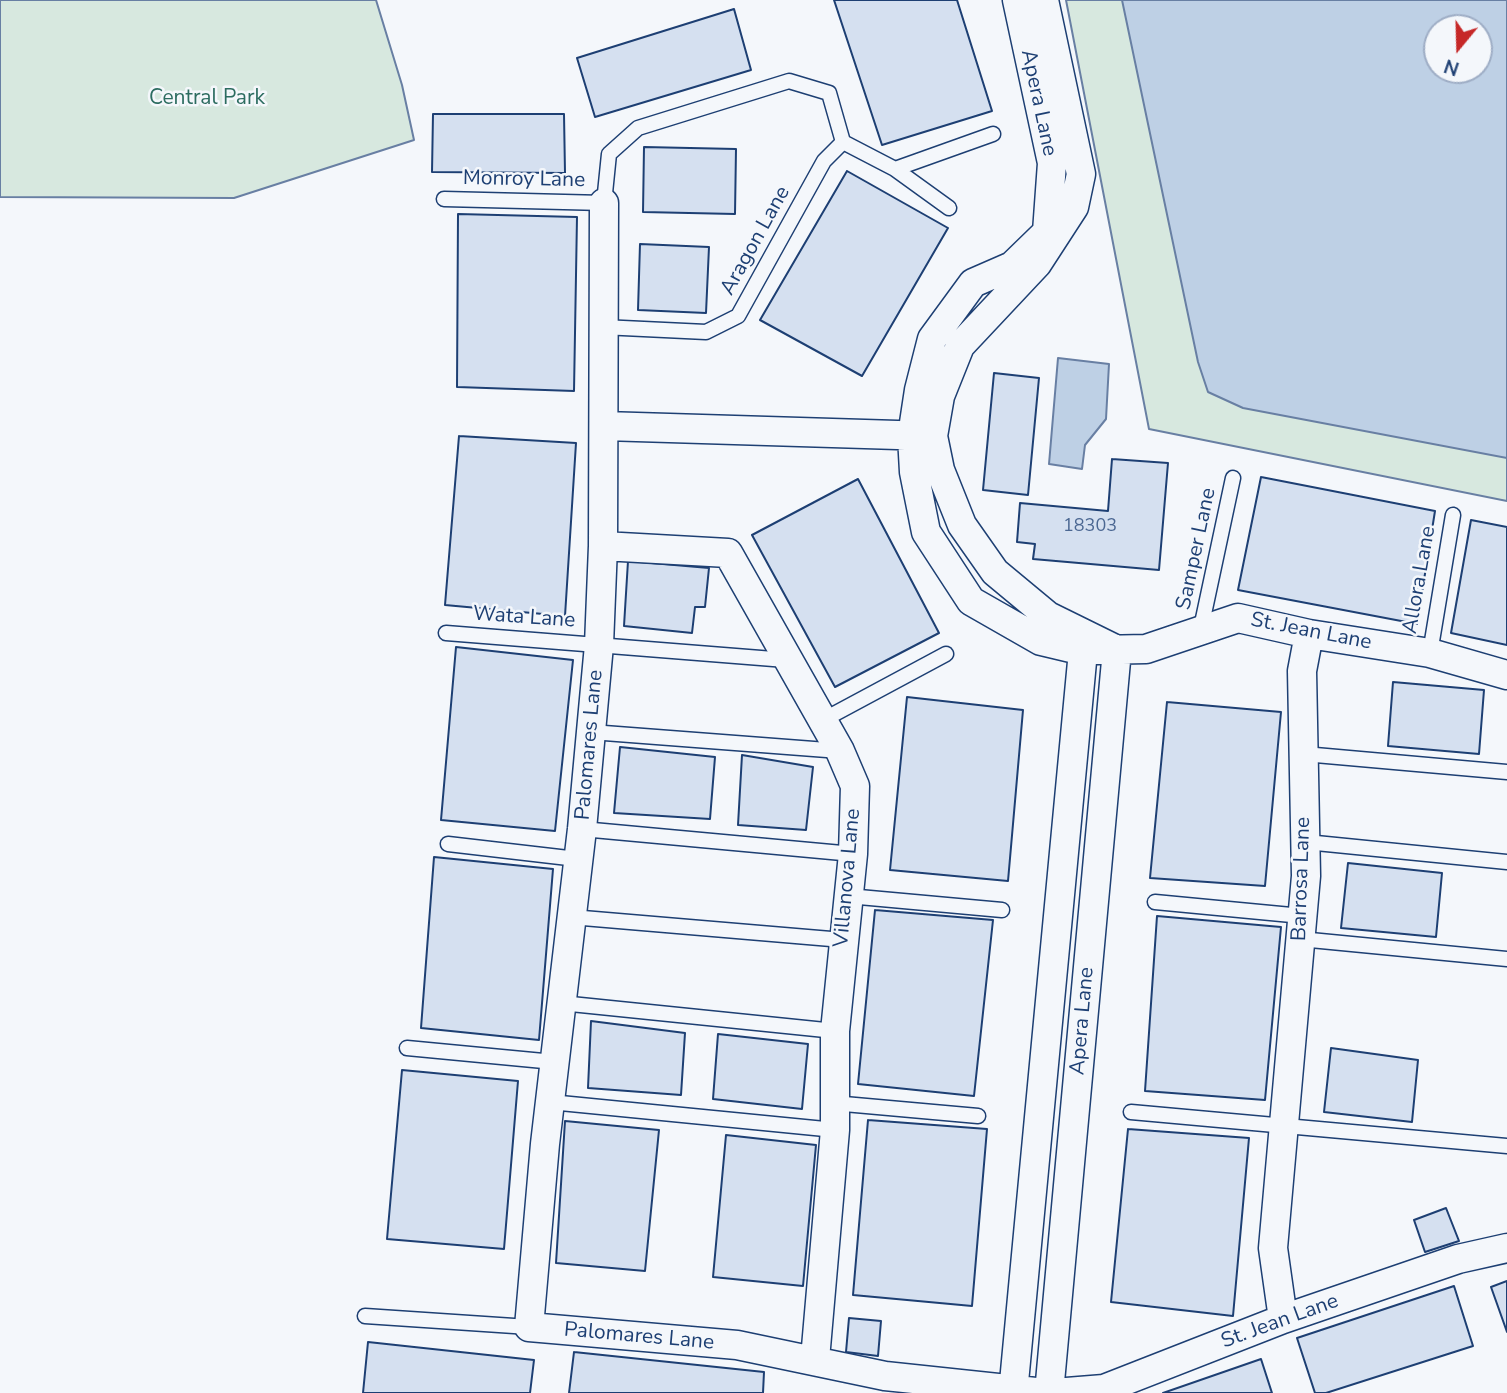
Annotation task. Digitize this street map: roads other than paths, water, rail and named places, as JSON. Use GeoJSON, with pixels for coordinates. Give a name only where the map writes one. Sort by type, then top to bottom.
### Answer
{"type":"FeatureCollection","features":[{"type":"Feature","properties":{"kind":"street","name":"Apera Lane"},"geometry":{"type":"LineString","coordinates":[[1017,0],[1052,163],[1047,232],[1012,267],[973,284],[932,339],[919,390],[923,436],[962,524],[995,572],[1048,616],[1117,650]]}},
{"type":"Feature","properties":{"kind":"street","name":"Apera Lane"},"geometry":{"type":"LineString","coordinates":[[1044,0],[1081,174],[1074,207],[1037,264],[960,346],[923,436],[914,472],[926,532],[971,601],[1041,640],[1083,651],[1117,650]]}},
{"type":"Feature","properties":{"kind":"street","name":"Palomares Lane"},"geometry":{"type":"LineString","coordinates":[[604,202],[603,546],[598,645],[582,829],[554,1062],[529,1327],[737,1345],[815,1359],[885,1376],[1047,1393]]}},
{"type":"Feature","properties":{"kind":"street"},"geometry":{"type":"LineString","coordinates":[[604,426],[923,436]]}},
{"type":"Feature","properties":{"kind":"street","name":"Villanova Lane"},"geometry":{"type":"LineString","coordinates":[[603,546],[728,553],[786,660],[840,751],[855,786],[853,854],[835,1031],[834,1117],[815,1359]]}},
{"type":"Feature","properties":{"kind":"street","name":"St. Jean Lane"},"geometry":{"type":"LineString","coordinates":[[1117,650],[1146,649],[1201,628],[1238,618],[1310,634],[1430,653],[1507,675]]}},
{"type":"Feature","properties":{"kind":"street","name":"Barrosa Lane"},"geometry":{"type":"LineString","coordinates":[[1283,1319],[1273,1248],[1301,927],[1306,842],[1302,671],[1310,634]]}},
{"type":"Feature","properties":{"kind":"street","name":"Apera Lane"},"geometry":{"type":"LineString","coordinates":[[1047,1393],[1117,650]]}},
{"type":"Feature","properties":{"kind":"street","name":"Apera Lane"},"geometry":{"type":"LineString","coordinates":[[1013,1391],[1083,651]]}},
{"type":"Feature","properties":{"kind":"street","name":"St. Jean Lane"},"geometry":{"type":"LineString","coordinates":[[1054,1393],[1104,1389],[1283,1319],[1458,1259],[1507,1248]]}},
{"type":"Feature","properties":{"kind":"lane"},"geometry":{"type":"LineString","coordinates":[[604,202],[609,154],[638,128],[789,81],[829,93],[843,142],[895,169],[949,208]]}},
{"type":"Feature","properties":{"kind":"lane"},"geometry":{"type":"LineString","coordinates":[[895,169],[993,134]]}},
{"type":"Feature","properties":{"kind":"lane","name":"Aragon Lane"},"geometry":{"type":"LineString","coordinates":[[603,327],[706,332],[738,316],[824,161],[843,142]]}},
{"type":"Feature","properties":{"kind":"lane","name":"Monroy Lane"},"geometry":{"type":"LineString","coordinates":[[444,199],[604,202]]}},
{"type":"Feature","properties":{"kind":"lane","name":"Samper Lane"},"geometry":{"type":"LineString","coordinates":[[1201,628],[1233,478]]}},
{"type":"Feature","properties":{"kind":"lane","name":"Allora Lane"},"geometry":{"type":"LineString","coordinates":[[1430,653],[1453,515]]}},
{"type":"Feature","properties":{"kind":"lane","name":"Wata Lane"},"geometry":{"type":"LineString","coordinates":[[446,633],[786,660]]}},
{"type":"Feature","properties":{"kind":"lane"},"geometry":{"type":"LineString","coordinates":[[823,720],[946,654]]}},
{"type":"Feature","properties":{"kind":"lane"},"geometry":{"type":"LineString","coordinates":[[591,732],[840,751]]}},
{"type":"Feature","properties":{"kind":"lane"},"geometry":{"type":"LineString","coordinates":[[1304,754],[1507,772]]}},
{"type":"Feature","properties":{"kind":"lane"},"geometry":{"type":"LineString","coordinates":[[582,829],[853,854]]}},
{"type":"Feature","properties":{"kind":"lane"},"geometry":{"type":"LineString","coordinates":[[1306,842],[1507,862]]}},
{"type":"Feature","properties":{"kind":"lane"},"geometry":{"type":"LineString","coordinates":[[448,844],[577,859]]}},
{"type":"Feature","properties":{"kind":"lane"},"geometry":{"type":"LineString","coordinates":[[848,896],[1002,910]]}},
{"type":"Feature","properties":{"kind":"lane"},"geometry":{"type":"LineString","coordinates":[[1155,902],[1507,959]]}},
{"type":"Feature","properties":{"kind":"lane"},"geometry":{"type":"LineString","coordinates":[[571,917],[843,940]]}},
{"type":"Feature","properties":{"kind":"lane"},"geometry":{"type":"LineString","coordinates":[[561,1003],[835,1031]]}},
{"type":"Feature","properties":{"kind":"lane"},"geometry":{"type":"LineString","coordinates":[[407,1048],[554,1062]]}},
{"type":"Feature","properties":{"kind":"lane"},"geometry":{"type":"LineString","coordinates":[[550,1102],[834,1117],[978,1116]]}},
{"type":"Feature","properties":{"kind":"lane"},"geometry":{"type":"LineString","coordinates":[[1131,1112],[1507,1146]]}},
{"type":"Feature","properties":{"kind":"lane"},"geometry":{"type":"LineString","coordinates":[[365,1317],[529,1327]]}},
{"type":"Feature","properties":{"kind":"water"},"geometry":{"type":"Polygon","coordinates":[[[1122,0],[1507,0],[1507,458],[1243,408],[1208,392],[1198,362],[1122,0]]]}},
{"type":"Feature","properties":{"kind":"water"},"geometry":{"type":"Polygon","coordinates":[[[1058,358],[1109,364],[1106,419],[1085,445],[1082,469],[1049,464],[1058,358]]]}},
{"type":"Feature","properties":{"kind":"park label","name":"Central Park"},"geometry":{"type":"Point","coordinates":[207,99]}}]}
